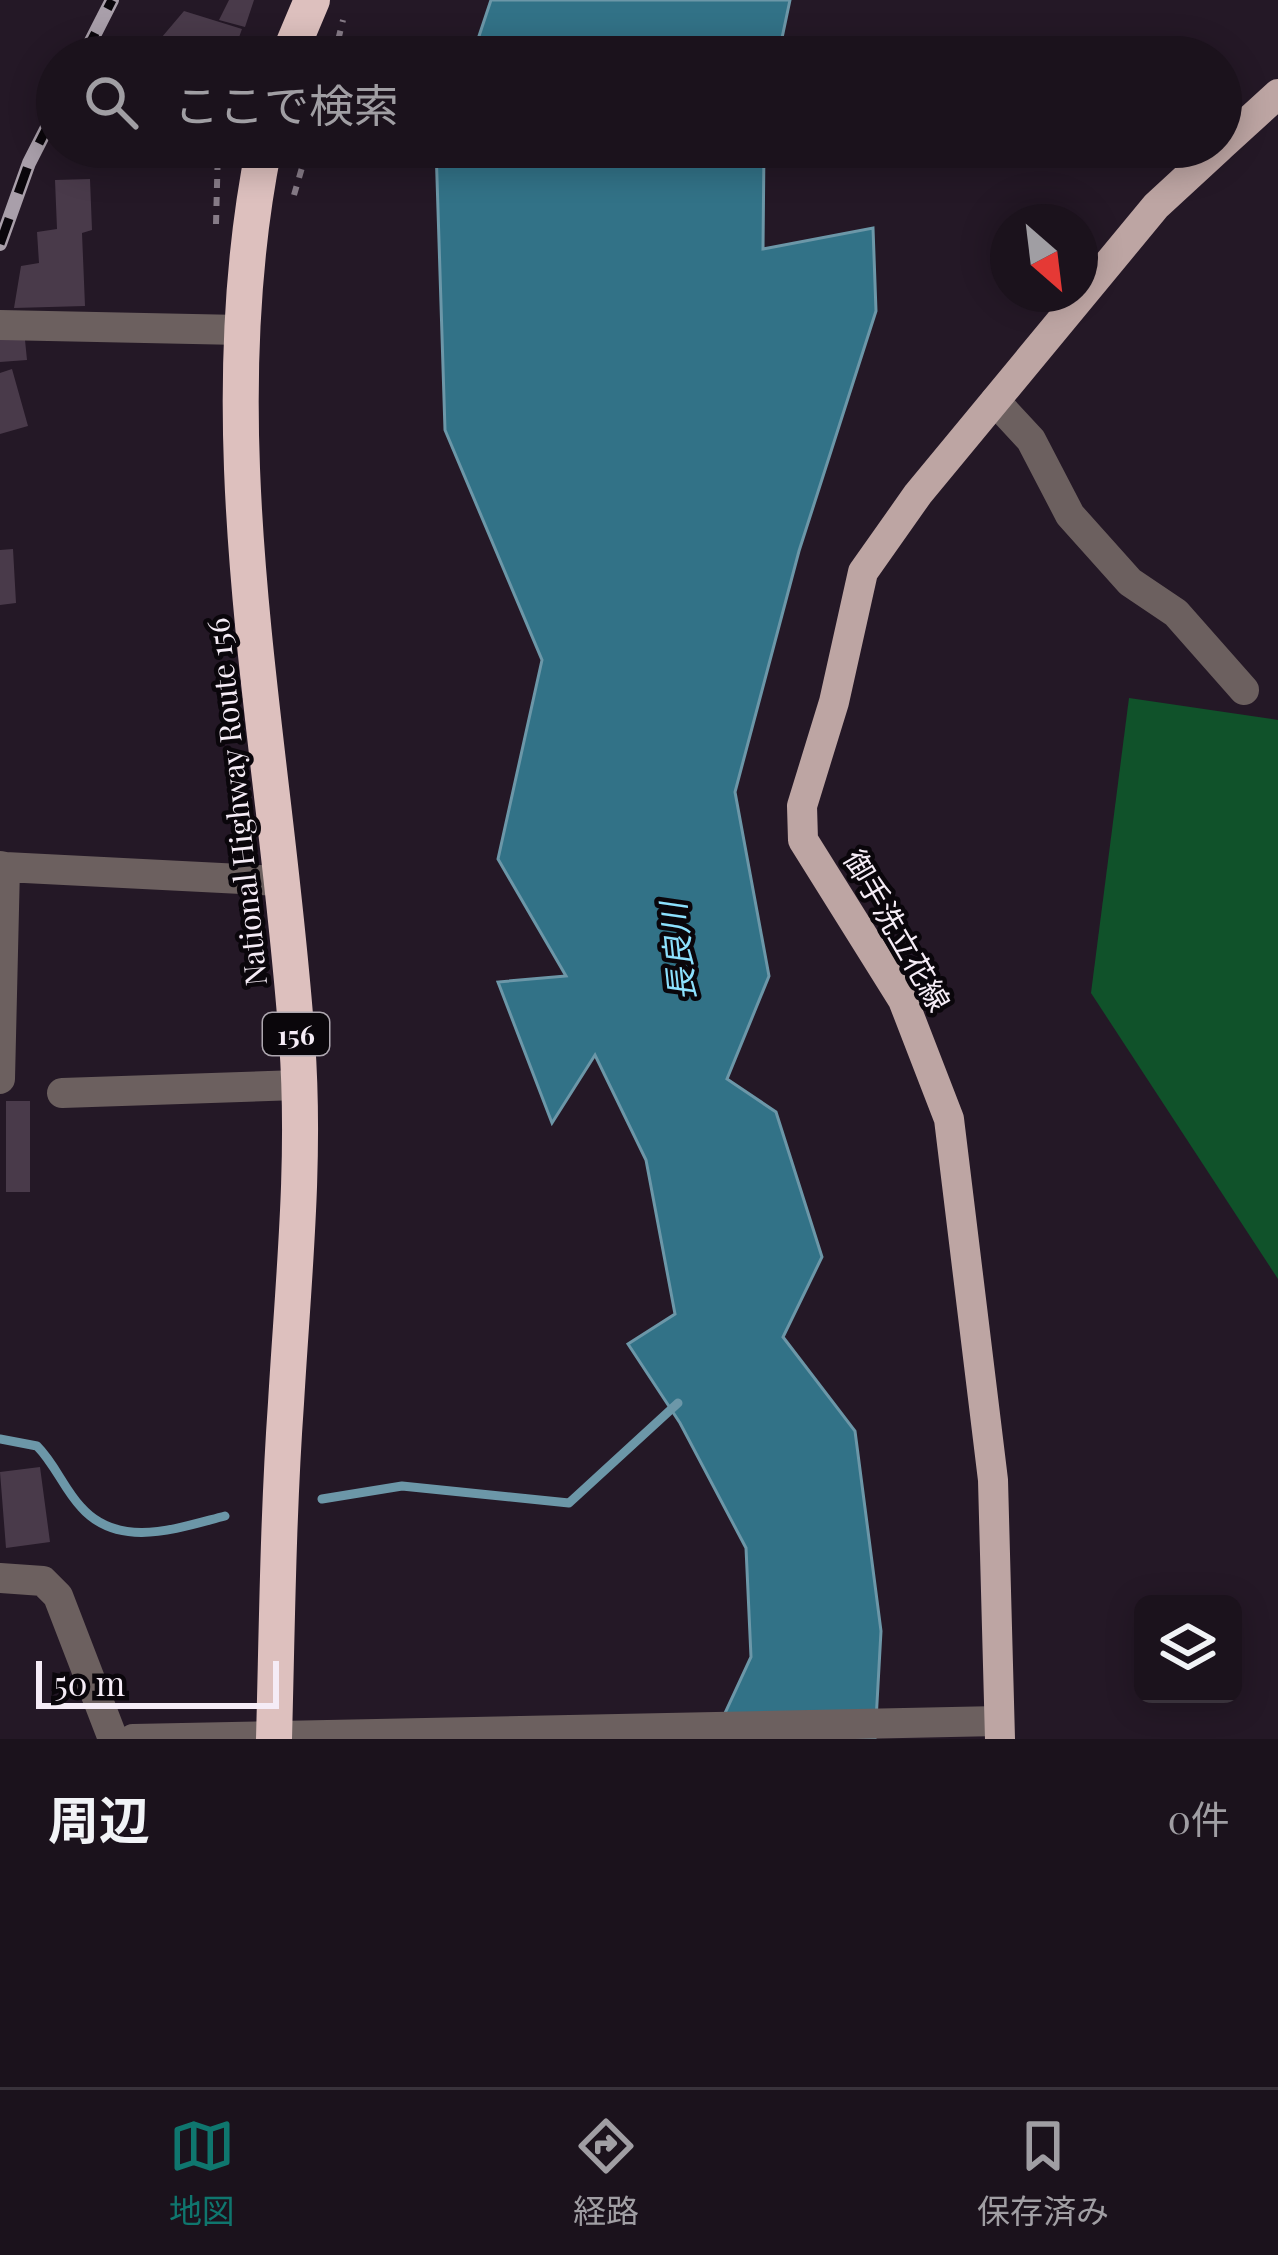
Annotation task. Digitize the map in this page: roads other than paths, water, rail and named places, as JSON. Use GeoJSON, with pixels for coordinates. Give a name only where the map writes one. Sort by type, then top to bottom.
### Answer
{"type":"FeatureCollection","features":[{"type":"Feature","properties":{"kind":"highway"},"geometry":{"type":"LineString","coordinates":[[304,36],[329,4]]}},
{"type":"Feature","properties":{"kind":"highway","name":"National Highway Route 156"},"geometry":{"type":"LineString","coordinates":[[260,168],[244,266],[242,515],[298,1084],[300,1206],[285,1408],[274,1737]]}},
{"type":"Feature","properties":{"kind":"main road","name":"御手洗立花線"},"geometry":{"type":"LineString","coordinates":[[1242,127],[1278,94]]}},
{"type":"Feature","properties":{"kind":"main road","name":"御手洗立花線"},"geometry":{"type":"LineString","coordinates":[[999,1730],[993,1480],[949,1119],[903,1000],[803,840],[802,806],[834,702],[863,572],[995,401],[1156,206],[1198,168]]}},
{"type":"Feature","properties":{"kind":"street"},"geometry":{"type":"LineString","coordinates":[[0,325],[241,330]]}},
{"type":"Feature","properties":{"kind":"street"},"geometry":{"type":"LineString","coordinates":[[995,401],[1031,440],[1070,515],[1130,582],[1176,613],[1244,690]]}},
{"type":"Feature","properties":{"kind":"street"},"geometry":{"type":"LineString","coordinates":[[0,1079],[2,867],[280,881]]}},
{"type":"Feature","properties":{"kind":"street"},"geometry":{"type":"LineString","coordinates":[[62,1093],[298,1084]]}},
{"type":"Feature","properties":{"kind":"street"},"geometry":{"type":"LineString","coordinates":[[0,1578],[43,1581],[58,1596],[113,1739]]}},
{"type":"Feature","properties":{"kind":"street"},"geometry":{"type":"LineString","coordinates":[[133,1739],[962,1723],[999,1730]]}},
{"type":"Feature","properties":{"kind":"water"},"geometry":{"type":"Polygon","coordinates":[[[491,0],[790,0],[782,36],[479,36],[491,0]]]}},
{"type":"Feature","properties":{"kind":"water","name":"長良川"},"geometry":{"type":"Polygon","coordinates":[[[437,168],[764,168],[763,249],[873,228],[876,311],[799,551],[735,792],[769,976],[727,1079],[776,1112],[822,1257],[783,1337],[855,1431],[881,1631],[875,1739],[713,1739],[751,1657],[746,1548],[680,1423],[628,1344],[675,1314],[646,1160],[595,1055],[552,1123],[498,982],[566,976],[498,859],[542,660],[445,430],[437,168]]]}},
{"type":"Feature","properties":{"kind":"waterway"},"geometry":{"type":"LineString","coordinates":[[322,1499],[402,1486],[569,1503],[678,1403]]}},
{"type":"Feature","properties":{"kind":"waterway"},"geometry":{"type":"LineString","coordinates":[[0,1439],[37,1446],[81,1507],[113,1528],[150,1532],[225,1516]]}},
{"type":"Feature","properties":{"kind":"railway"},"geometry":{"type":"LineString","coordinates":[[94,36],[112,0]]}},
{"type":"Feature","properties":{"kind":"railway"},"geometry":{"type":"LineString","coordinates":[[0,244],[36,149]]}}]}
